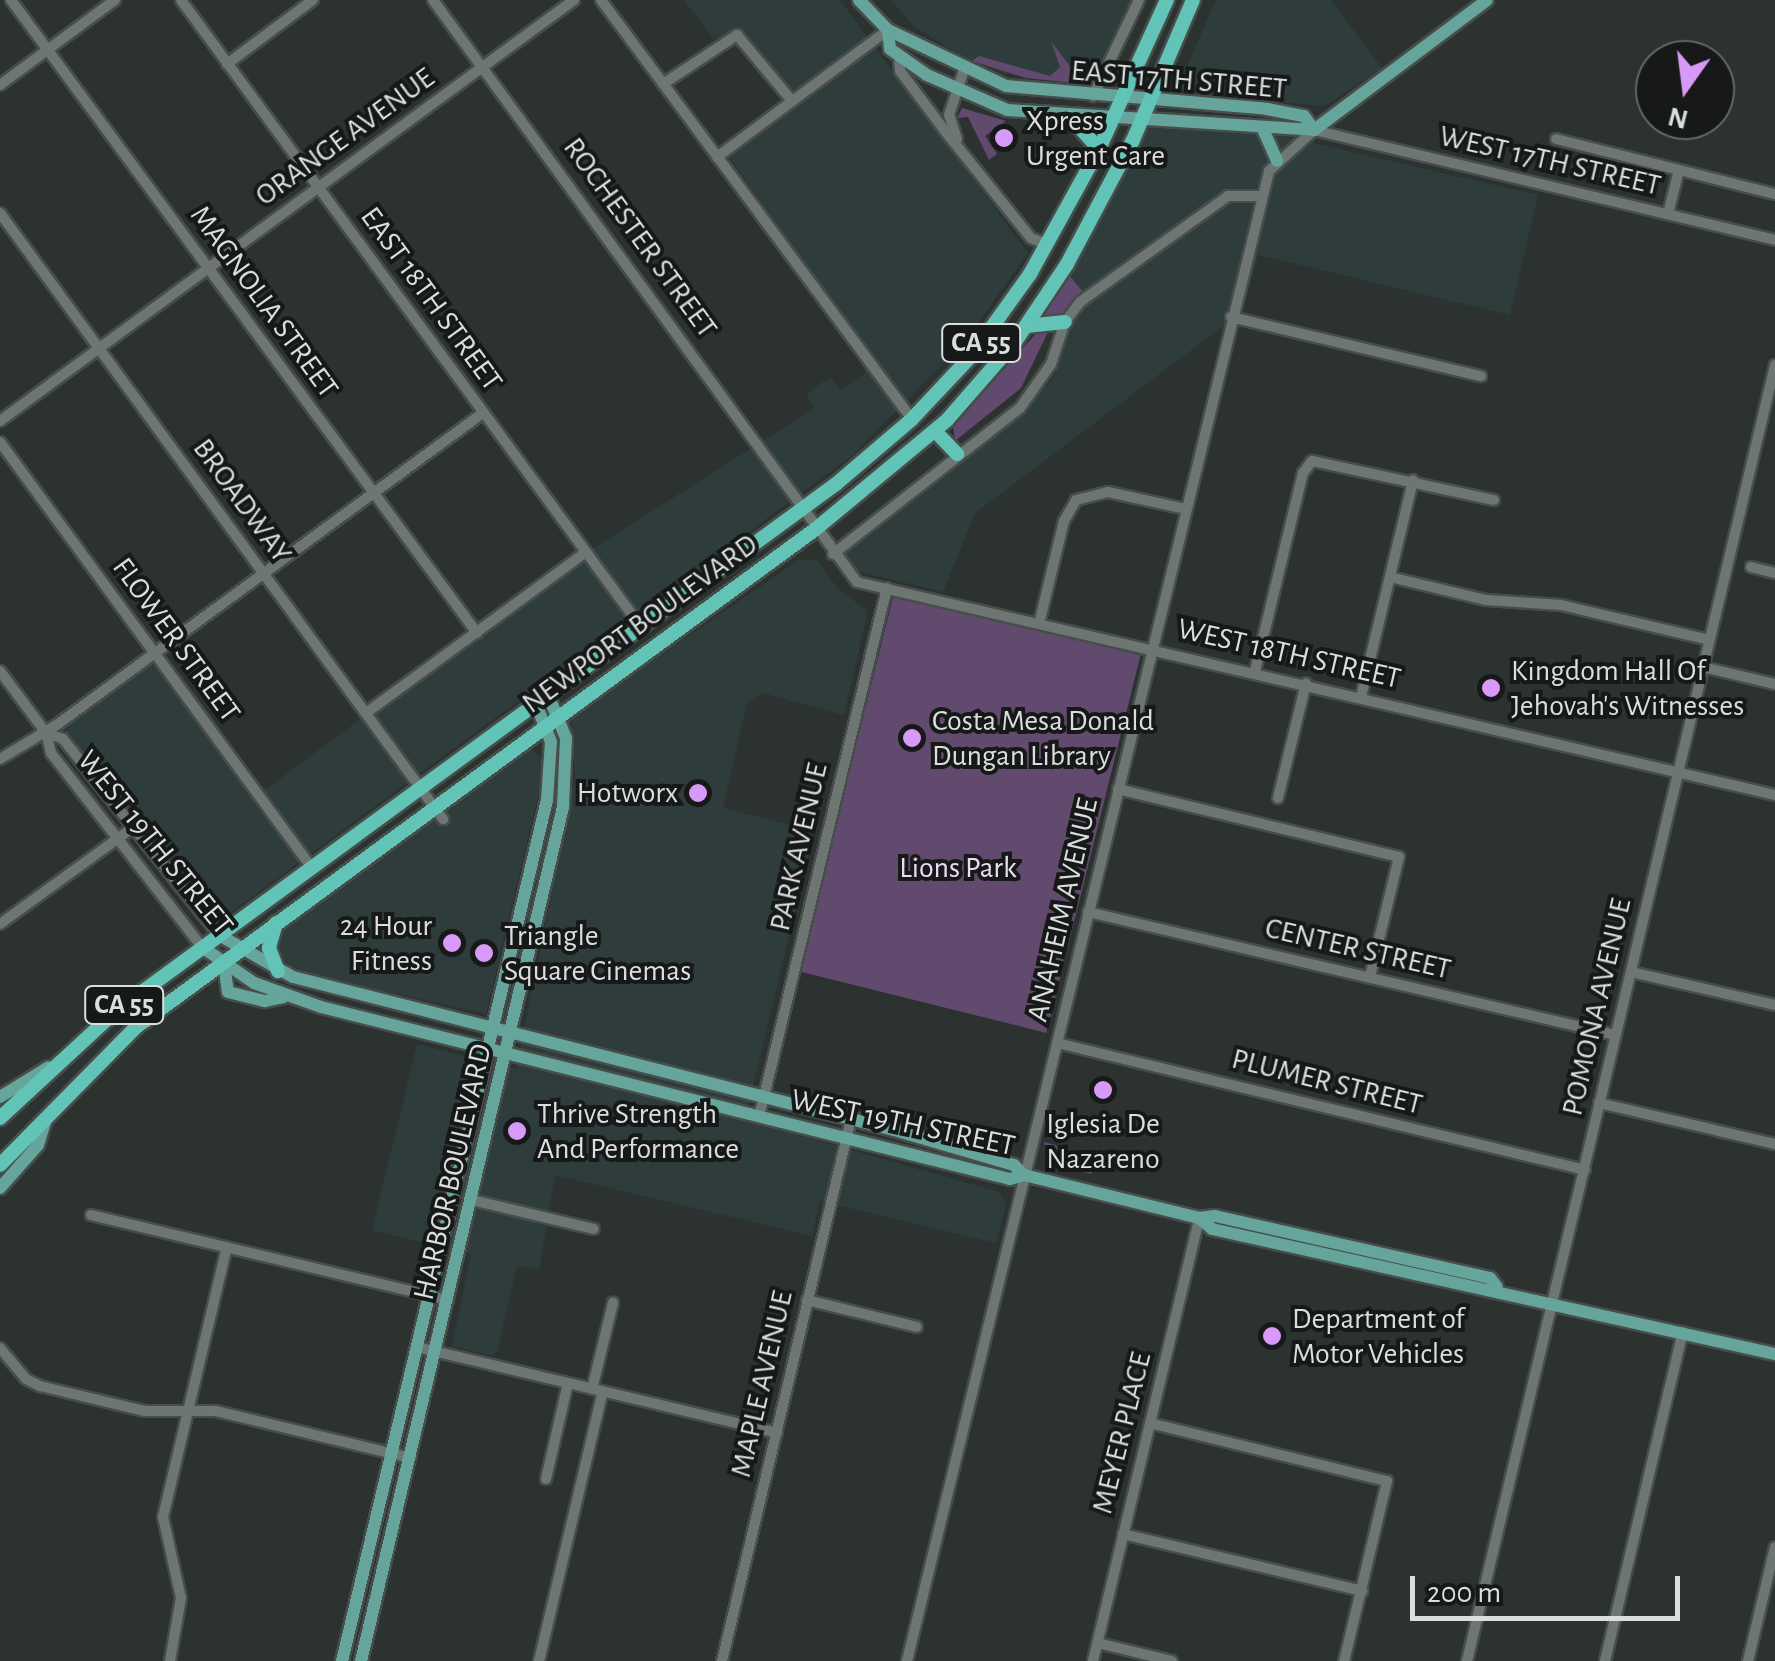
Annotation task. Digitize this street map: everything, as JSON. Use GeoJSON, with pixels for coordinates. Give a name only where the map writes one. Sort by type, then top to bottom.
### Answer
{"type":"FeatureCollection","features":[{"type":"Feature","properties":{"kind":"highway","name":"NEWPORT BOULEVARD"},"geometry":{"type":"LineString","coordinates":[[49,1067],[202,947],[805,508],[912,419],[984,339],[1048,245],[1100,149],[1167,0]]}},
{"type":"Feature","properties":{"kind":"highway","name":"NEWPORT BOULEVARD"},"geometry":{"type":"LineString","coordinates":[[46,1118],[136,1027],[816,528],[935,432],[1026,326],[1082,237],[1142,121],[1192,0]]}},
{"type":"Feature","properties":{"kind":"highway"},"geometry":{"type":"LineString","coordinates":[[1071,118],[1100,149]]}},
{"type":"Feature","properties":{"kind":"highway"},"geometry":{"type":"LineString","coordinates":[[1026,326],[1065,322]]}},
{"type":"Feature","properties":{"kind":"highway"},"geometry":{"type":"LineString","coordinates":[[935,432],[957,454]]}},
{"type":"Feature","properties":{"kind":"highway"},"geometry":{"type":"LineString","coordinates":[[276,923],[268,948],[278,971]]}},
{"type":"Feature","properties":{"kind":"highway","name":"CA 55"},"geometry":{"type":"LineString","coordinates":[[0,1118],[49,1067]]}},
{"type":"Feature","properties":{"kind":"highway","name":"CA 55"},"geometry":{"type":"LineString","coordinates":[[0,1165],[46,1118]]}},
{"type":"Feature","properties":{"kind":"main road","name":"EAST 17TH STREET"},"geometry":{"type":"LineString","coordinates":[[859,0],[888,30],[964,70],[1024,90],[1286,112],[1304,116],[1314,130]]}},
{"type":"Feature","properties":{"kind":"main road"},"geometry":{"type":"LineString","coordinates":[[1314,130],[1488,0]]}},
{"type":"Feature","properties":{"kind":"main road","name":"EAST 17TH STREET"},"geometry":{"type":"LineString","coordinates":[[888,30],[890,48],[899,56],[956,91],[1008,110],[1071,118],[1314,130]]}},
{"type":"Feature","properties":{"kind":"main road"},"geometry":{"type":"LineString","coordinates":[[1262,127],[1273,166]]}},
{"type":"Feature","properties":{"kind":"main road","name":"HARBOR BOULEVARD"},"geometry":{"type":"LineString","coordinates":[[361,1661],[512,1032],[564,796],[561,717],[542,699]]}},
{"type":"Feature","properties":{"kind":"main road","name":"HARBOR BOULEVARD"},"geometry":{"type":"LineString","coordinates":[[342,1661],[547,800],[547,726],[542,699]]}},
{"type":"Feature","properties":{"kind":"main road","name":"WEST 19TH STREET"},"geometry":{"type":"LineString","coordinates":[[219,935],[278,971],[851,1119],[1014,1164],[1024,1175]]}},
{"type":"Feature","properties":{"kind":"main road","name":"WEST 19TH STREET"},"geometry":{"type":"LineString","coordinates":[[202,947],[224,964],[286,997],[506,1056],[1010,1179],[1024,1175],[1199,1218],[1212,1229],[1486,1292],[1497,1288],[1552,1300],[1775,1354]]}},
{"type":"Feature","properties":{"kind":"main road"},"geometry":{"type":"LineString","coordinates":[[224,964],[228,992],[265,1001],[286,997]]}},
{"type":"Feature","properties":{"kind":"main road","name":"NEWPORT BOULEVARD"},"geometry":{"type":"LineString","coordinates":[[0,1097],[49,1067]]}},
{"type":"Feature","properties":{"kind":"main road","name":"NEWPORT BOULEVARD"},"geometry":{"type":"LineString","coordinates":[[0,1188],[38,1145],[46,1118]]}},
{"type":"Feature","properties":{"kind":"street","name":"MAGNOLIA STREET"},"geometry":{"type":"LineString","coordinates":[[11,0],[477,633]]}},
{"type":"Feature","properties":{"kind":"street"},"geometry":{"type":"LineString","coordinates":[[0,85],[116,0]]}},
{"type":"Feature","properties":{"kind":"street","name":"EAST 18TH STREET"},"geometry":{"type":"LineString","coordinates":[[181,0],[642,627]]}},
{"type":"Feature","properties":{"kind":"street"},"geometry":{"type":"LineString","coordinates":[[227,64],[314,0]]}},
{"type":"Feature","properties":{"kind":"street","name":"ROCHESTER STREET"},"geometry":{"type":"LineString","coordinates":[[433,0],[816,528]]}},
{"type":"Feature","properties":{"kind":"street","name":"ORANGE AVENUE"},"geometry":{"type":"LineString","coordinates":[[0,421],[574,0]]}},
{"type":"Feature","properties":{"kind":"street"},"geometry":{"type":"LineString","coordinates":[[601,0],[912,419]]}},
{"type":"Feature","properties":{"kind":"street"},"geometry":{"type":"LineString","coordinates":[[1094,96],[1114,61],[1139,0]]}},
{"type":"Feature","properties":{"kind":"street"},"geometry":{"type":"LineString","coordinates":[[717,157],[888,30]]}},
{"type":"Feature","properties":{"kind":"street"},"geometry":{"type":"LineString","coordinates":[[663,84],[737,35],[792,101]]}},
{"type":"Feature","properties":{"kind":"street"},"geometry":{"type":"LineString","coordinates":[[899,56],[900,71],[1031,238],[1048,245]]}},
{"type":"Feature","properties":{"kind":"street"},"geometry":{"type":"LineString","coordinates":[[956,139],[949,115],[964,70]]}},
{"type":"Feature","properties":{"kind":"street"},"geometry":{"type":"LineString","coordinates":[[1273,166],[1314,130]]}},
{"type":"Feature","properties":{"kind":"street","name":"WEST 17TH STREET"},"geometry":{"type":"LineString","coordinates":[[1314,130],[1775,240]]}},
{"type":"Feature","properties":{"kind":"street"},"geometry":{"type":"LineString","coordinates":[[1556,139],[1775,194]]}},
{"type":"Feature","properties":{"kind":"street","name":"ANAHEIM AVENUE"},"geometry":{"type":"LineString","coordinates":[[907,1661],[1260,196],[1273,166]]}},
{"type":"Feature","properties":{"kind":"street"},"geometry":{"type":"LineString","coordinates":[[1668,214],[1678,170]]}},
{"type":"Feature","properties":{"kind":"street"},"geometry":{"type":"LineString","coordinates":[[833,554],[1032,394],[1051,364],[1065,322],[1080,302],[1228,196],[1260,196]]}},
{"type":"Feature","properties":{"kind":"street","name":"BROADWAY"},"geometry":{"type":"LineString","coordinates":[[0,213],[444,819]]}},
{"type":"Feature","properties":{"kind":"street"},"geometry":{"type":"LineString","coordinates":[[1231,316],[1481,376]]}},
{"type":"Feature","properties":{"kind":"street","name":"POMONA AVENUE"},"geometry":{"type":"LineString","coordinates":[[1468,1661],[1775,365]]}},
{"type":"Feature","properties":{"kind":"street"},"geometry":{"type":"LineString","coordinates":[[0,759],[46,733],[483,413]]}},
{"type":"Feature","properties":{"kind":"street","name":"FLOWER STREET"},"geometry":{"type":"LineString","coordinates":[[0,442],[312,868]]}},
{"type":"Feature","properties":{"kind":"street"},"geometry":{"type":"LineString","coordinates":[[1255,671],[1303,472],[1312,461],[1494,500]]}},
{"type":"Feature","properties":{"kind":"street"},"geometry":{"type":"LineString","coordinates":[[1361,697],[1413,480]]}},
{"type":"Feature","properties":{"kind":"street"},"geometry":{"type":"LineString","coordinates":[[1039,624],[1064,521],[1076,500],[1108,492],[1184,509]]}},
{"type":"Feature","properties":{"kind":"street","name":"WEST 18TH STREET"},"geometry":{"type":"LineString","coordinates":[[816,528],[857,582],[1152,647],[1775,795]]}},
{"type":"Feature","properties":{"kind":"street"},"geometry":{"type":"LineString","coordinates":[[366,714],[585,554]]}},
{"type":"Feature","properties":{"kind":"street"},"geometry":{"type":"LineString","coordinates":[[1751,567],[1775,572]]}},
{"type":"Feature","properties":{"kind":"street"},"geometry":{"type":"LineString","coordinates":[[1390,576],[1486,600],[1562,605],[1709,640]]}},
{"type":"Feature","properties":{"kind":"street","name":"PARK AVENUE"},"geometry":{"type":"LineString","coordinates":[[759,1117],[887,588]]}},
{"type":"Feature","properties":{"kind":"street"},"geometry":{"type":"LineString","coordinates":[[1702,666],[1775,684]]}},
{"type":"Feature","properties":{"kind":"street"},"geometry":{"type":"LineString","coordinates":[[0,671],[46,733]]}},
{"type":"Feature","properties":{"kind":"street"},"geometry":{"type":"LineString","coordinates":[[1278,798],[1306,683]]}},
{"type":"Feature","properties":{"kind":"street","name":"WEST 19TH STREET"},"geometry":{"type":"LineString","coordinates":[[46,733],[63,739],[219,935]]}},
{"type":"Feature","properties":{"kind":"street","name":"WEST 19TH STREET"},"geometry":{"type":"LineString","coordinates":[[46,733],[50,753],[202,947]]}},
{"type":"Feature","properties":{"kind":"street"},"geometry":{"type":"LineString","coordinates":[[1118,788],[1398,857],[1370,977]]}},
{"type":"Feature","properties":{"kind":"street"},"geometry":{"type":"LineString","coordinates":[[0,924],[132,828]]}},
{"type":"Feature","properties":{"kind":"street","name":"CENTER STREET"},"geometry":{"type":"LineString","coordinates":[[1088,912],[1616,1036]]}},
{"type":"Feature","properties":{"kind":"street"},"geometry":{"type":"LineString","coordinates":[[1631,972],[1775,1006]]}},
{"type":"Feature","properties":{"kind":"street","name":"PLUMER STREET"},"geometry":{"type":"LineString","coordinates":[[1056,1043],[1585,1170]]}},
{"type":"Feature","properties":{"kind":"street"},"geometry":{"type":"LineString","coordinates":[[1600,1102],[1775,1144]]}},
{"type":"Feature","properties":{"kind":"street","name":"MAPLE AVENUE"},"geometry":{"type":"LineString","coordinates":[[722,1661],[851,1119]]}},
{"type":"Feature","properties":{"kind":"street"},"geometry":{"type":"LineString","coordinates":[[472,1200],[594,1229]]}},
{"type":"Feature","properties":{"kind":"street"},"geometry":{"type":"LineString","coordinates":[[91,1214],[448,1300]]}},
{"type":"Feature","properties":{"kind":"street","name":"MEYER PLACE"},"geometry":{"type":"LineString","coordinates":[[1094,1661],[1199,1218]]}},
{"type":"Feature","properties":{"kind":"street"},"geometry":{"type":"LineString","coordinates":[[170,1661],[182,1606],[163,1517],[228,1246]]}},
{"type":"Feature","properties":{"kind":"street"},"geometry":{"type":"LineString","coordinates":[[807,1300],[917,1327]]}},
{"type":"Feature","properties":{"kind":"street"},"geometry":{"type":"LineString","coordinates":[[538,1661],[598,1390],[613,1303]]}},
{"type":"Feature","properties":{"kind":"street"},"geometry":{"type":"LineString","coordinates":[[1605,1661],[1683,1332]]}},
{"type":"Feature","properties":{"kind":"street"},"geometry":{"type":"LineString","coordinates":[[417,1346],[776,1433]]}},
{"type":"Feature","properties":{"kind":"street"},"geometry":{"type":"LineString","coordinates":[[0,1348],[40,1386],[145,1412],[216,1410],[410,1458]]}},
{"type":"Feature","properties":{"kind":"street"},"geometry":{"type":"LineString","coordinates":[[546,1479],[568,1383]]}},
{"type":"Feature","properties":{"kind":"street"},"geometry":{"type":"LineString","coordinates":[[1150,1422],[1376,1475],[1388,1487],[1344,1661]]}},
{"type":"Feature","properties":{"kind":"street"},"geometry":{"type":"LineString","coordinates":[[1123,1534],[1362,1591]]}},
{"type":"Feature","properties":{"kind":"street"},"geometry":{"type":"LineString","coordinates":[[1748,1661],[1775,1547]]}},
{"type":"Feature","properties":{"kind":"street"},"geometry":{"type":"LineString","coordinates":[[1098,1643],[1172,1661]]}},
{"type":"Feature","properties":{"kind":"shaded area"},"geometry":{"type":"Polygon","coordinates":[[[684,0],[840,0],[1028,253],[966,340],[852,456],[215,924],[63,728],[153,664],[254,798],[578,558],[815,408],[806,394],[830,377],[841,391],[865,373],[868,351],[730,158],[797,106],[738,31],[714,39],[684,0]]]}},
{"type":"Feature","properties":{"kind":"shaded area"},"geometry":{"type":"Polygon","coordinates":[[[890,0],[1131,0],[1094,83],[1075,84],[1002,73],[959,54],[916,28],[890,0]]]}},
{"type":"Feature","properties":{"kind":"shaded area"},"geometry":{"type":"Polygon","coordinates":[[[1216,0],[1331,0],[1382,68],[1325,106],[1175,94],[1216,0]]]}},
{"type":"Feature","properties":{"kind":"shaded area"},"geometry":{"type":"Polygon","coordinates":[[[1147,126],[1261,131],[1538,195],[1510,315],[1258,255],[1242,312],[975,513],[943,592],[857,571],[838,549],[1033,402],[1054,376],[1083,292],[1069,275],[1147,126]]]}},
{"type":"Feature","properties":{"kind":"shaded area"},"geometry":{"type":"Polygon","coordinates":[[[800,559],[818,561],[838,589],[868,611],[844,715],[763,693],[747,702],[723,808],[814,831],[745,1120],[999,1192],[1006,1205],[996,1243],[820,1201],[812,1236],[555,1175],[539,1270],[517,1266],[497,1352],[493,1356],[452,1346],[471,1254],[372,1230],[417,1044],[516,1069],[575,776],[571,717],[800,559]]]}},
{"type":"Feature","properties":{"kind":"shaded area"},"geometry":{"type":"Polygon","coordinates":[[[529,747],[543,760],[543,775],[486,1014],[307,974],[277,957],[275,937],[529,747]]]}},
{"type":"Feature","properties":{"kind":"green space"},"geometry":{"type":"Polygon","coordinates":[[[1051,41],[1077,76],[1074,83],[1026,78],[972,61],[979,56],[1050,76],[1060,67],[1051,41]]]}},
{"type":"Feature","properties":{"kind":"green space"},"geometry":{"type":"Polygon","coordinates":[[[962,108],[1006,121],[985,136],[997,154],[989,160],[968,117],[957,118],[962,108]]]}},
{"type":"Feature","properties":{"kind":"green space"},"geometry":{"type":"Polygon","coordinates":[[[1069,275],[1083,292],[1060,318],[1042,318],[1069,275]]]}},
{"type":"Feature","properties":{"kind":"green space"},"geometry":{"type":"Polygon","coordinates":[[[1051,326],[1021,388],[955,441],[953,426],[1040,329],[1051,326]]]}},
{"type":"Feature","properties":{"kind":"green space","name":"Lions Park"},"geometry":{"type":"Polygon","coordinates":[[[894,594],[1140,655],[1046,1033],[800,971],[894,594]]]}},
{"type":"Feature","properties":{"kind":"green space"},"geometry":{"type":"Polygon","coordinates":[[[1044,1142],[1056,1145],[1063,1158],[1093,1162],[1092,1174],[1048,1164],[1044,1142]]]}},
{"type":"Feature","properties":{"kind":"place","name":"Xpress Urgent Care"},"geometry":{"type":"Point","coordinates":[1004,138]}},
{"type":"Feature","properties":{"kind":"place","name":"Kingdom Hall Of Jehovah's Witnesses"},"geometry":{"type":"Point","coordinates":[1491,688]}},
{"type":"Feature","properties":{"kind":"place","name":"Costa Mesa Donald Dungan Library"},"geometry":{"type":"Point","coordinates":[912,738]}},
{"type":"Feature","properties":{"kind":"place","name":"Hotworx"},"geometry":{"type":"Point","coordinates":[698,793]}},
{"type":"Feature","properties":{"kind":"place","name":"24 Hour Fitness"},"geometry":{"type":"Point","coordinates":[452,943]}},
{"type":"Feature","properties":{"kind":"place","name":"Triangle Square Cinemas"},"geometry":{"type":"Point","coordinates":[484,953]}},
{"type":"Feature","properties":{"kind":"place","name":"Iglesia De Nazareno"},"geometry":{"type":"Point","coordinates":[1103,1090]}},
{"type":"Feature","properties":{"kind":"place","name":"Thrive Strength And Performance"},"geometry":{"type":"Point","coordinates":[517,1131]}},
{"type":"Feature","properties":{"kind":"place","name":"Department of Motor Vehicles"},"geometry":{"type":"Point","coordinates":[1272,1336]}}]}
